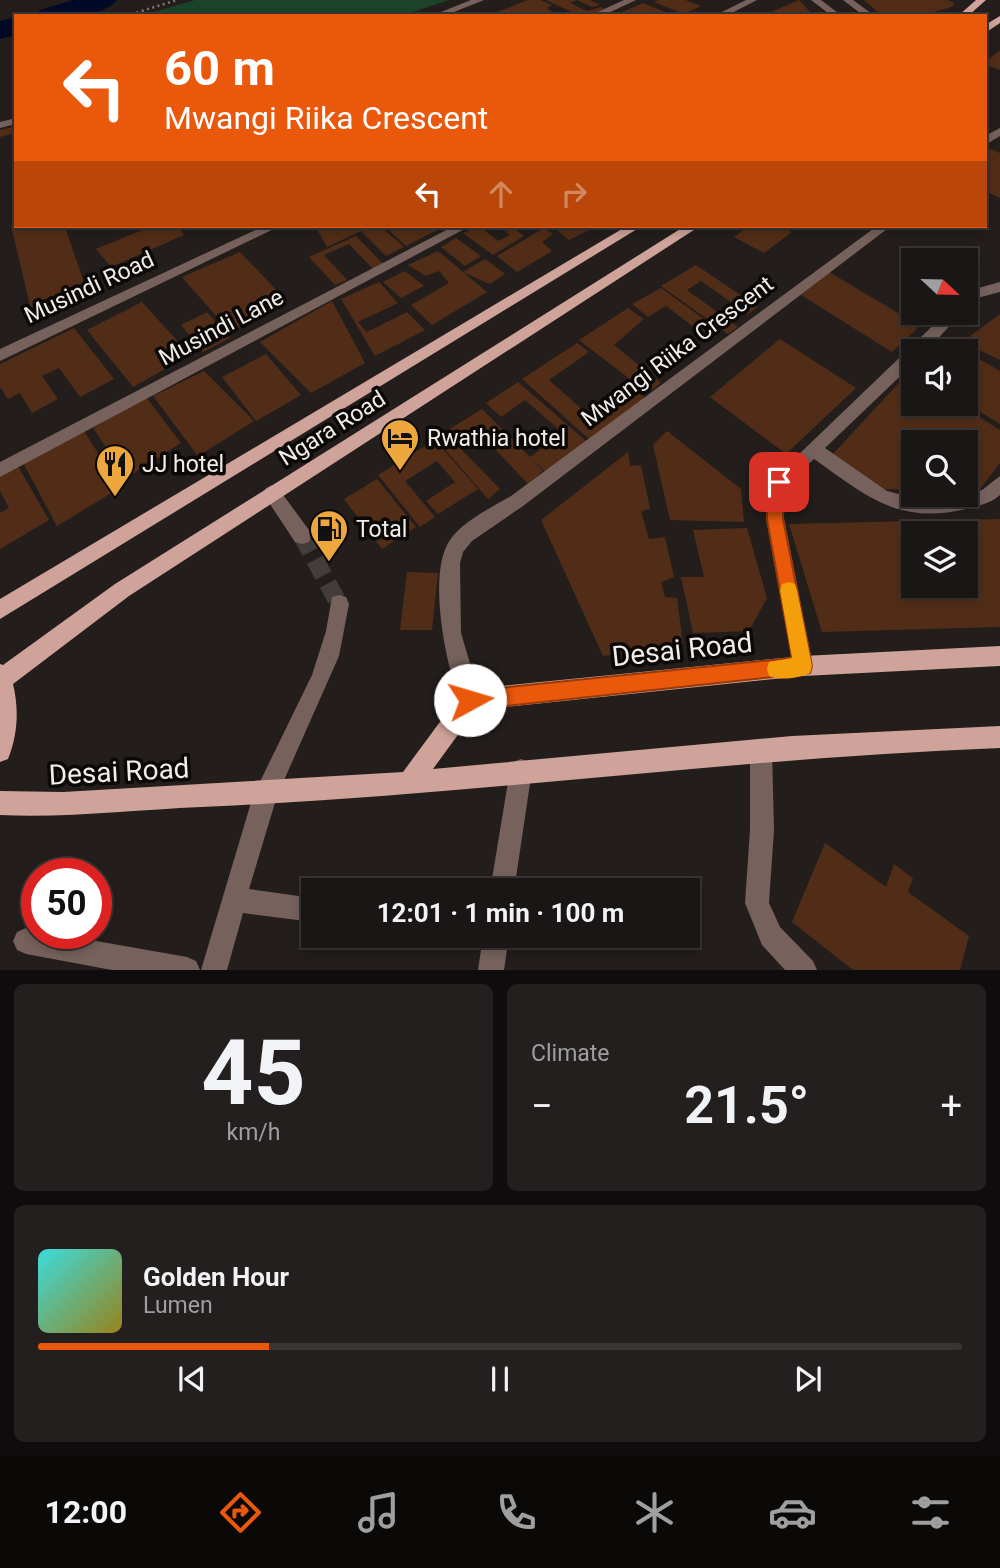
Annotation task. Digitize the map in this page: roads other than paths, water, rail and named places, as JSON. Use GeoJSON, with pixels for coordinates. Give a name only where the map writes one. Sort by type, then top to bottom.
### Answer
{"type":"FeatureCollection","features":[{"type":"Feature","properties":{"kind":"main road"},"geometry":{"type":"LineString","coordinates":[[964,14],[982,0]]}},
{"type":"Feature","properties":{"kind":"main road","name":"Ngara Road"},"geometry":{"type":"LineString","coordinates":[[0,610],[633,228]]}},
{"type":"Feature","properties":{"kind":"main road","name":"Ngara Road"},"geometry":{"type":"LineString","coordinates":[[1,676],[122,590],[691,228]]}},
{"type":"Feature","properties":{"kind":"main road","name":"Desai Road"},"geometry":{"type":"LineString","coordinates":[[470,700],[803,666],[1000,656]]}},
{"type":"Feature","properties":{"kind":"main road"},"geometry":{"type":"LineString","coordinates":[[0,751],[8,710],[1,676]]}},
{"type":"Feature","properties":{"kind":"main road"},"geometry":{"type":"LineString","coordinates":[[410,781],[470,700]]}},
{"type":"Feature","properties":{"kind":"main road","name":"Desai Road"},"geometry":{"type":"LineString","coordinates":[[0,803],[40,806],[123,798],[266,794],[761,750],[1000,737]]}},
{"type":"Feature","properties":{"kind":"street"},"geometry":{"type":"LineString","coordinates":[[441,14],[480,0]]}},
{"type":"Feature","properties":{"kind":"street"},"geometry":{"type":"LineString","coordinates":[[598,14],[632,0]]}},
{"type":"Feature","properties":{"kind":"street"},"geometry":{"type":"LineString","coordinates":[[721,14],[740,2],[753,0]]}},
{"type":"Feature","properties":{"kind":"street"},"geometry":{"type":"LineString","coordinates":[[815,0],[835,14]]}},
{"type":"Feature","properties":{"kind":"street"},"geometry":{"type":"LineString","coordinates":[[847,0],[868,14]]}},
{"type":"Feature","properties":{"kind":"street"},"geometry":{"type":"LineString","coordinates":[[740,2],[754,14]]}},
{"type":"Feature","properties":{"kind":"street","name":"Musindi Road"},"geometry":{"type":"LineString","coordinates":[[0,355],[270,228]]}},
{"type":"Feature","properties":{"kind":"street","name":"Musindi Lane"},"geometry":{"type":"LineString","coordinates":[[0,470],[460,228]]}},
{"type":"Feature","properties":{"kind":"street","name":"Mwangi Riika Crescent"},"geometry":{"type":"LineString","coordinates":[[470,700],[451,633],[452,563],[455,548],[465,535],[517,501],[882,228]]}},
{"type":"Feature","properties":{"kind":"street"},"geometry":{"type":"LineString","coordinates":[[978,293],[1000,288]]}},
{"type":"Feature","properties":{"kind":"street"},"geometry":{"type":"LineString","coordinates":[[928,339],[941,326]]}},
{"type":"Feature","properties":{"kind":"street"},"geometry":{"type":"LineString","coordinates":[[803,666],[775,519],[775,497],[779,482],[901,364]]}},
{"type":"Feature","properties":{"kind":"street"},"geometry":{"type":"LineString","coordinates":[[813,449],[882,497],[915,506],[957,503],[987,496],[1000,482]]}},
{"type":"Feature","properties":{"kind":"street"},"geometry":{"type":"LineString","coordinates":[[272,493],[302,536]]}},
{"type":"Feature","properties":{"kind":"street"},"geometry":{"type":"LineString","coordinates":[[214,970],[266,794],[331,656],[338,631],[339,604]]}},
{"type":"Feature","properties":{"kind":"street"},"geometry":{"type":"LineString","coordinates":[[761,750],[762,830],[757,871],[757,903],[771,936],[804,970]]}},
{"type":"Feature","properties":{"kind":"street"},"geometry":{"type":"LineString","coordinates":[[504,878],[521,770]]}},
{"type":"Feature","properties":{"kind":"street"},"geometry":{"type":"LineString","coordinates":[[235,899],[301,908]]}},
{"type":"Feature","properties":{"kind":"street"},"geometry":{"type":"LineString","coordinates":[[491,970],[494,948]]}},
{"type":"Feature","properties":{"kind":"street"},"geometry":{"type":"LineString","coordinates":[[70,949],[187,970]]}},
{"type":"Feature","properties":{"kind":"waterway"},"geometry":{"type":"LineString","coordinates":[[57,14],[103,0]]}},
{"type":"Feature","properties":{"kind":"waterway"},"geometry":{"type":"LineString","coordinates":[[0,30],[14,26]]}},
{"type":"Feature","properties":{"kind":"tunnel"},"geometry":{"type":"LineString","coordinates":[[302,536],[339,604]]}},
{"type":"Feature","properties":{"kind":"place","name":"Rwathia hotel"},"geometry":{"type":"Point","coordinates":[400,472]}},
{"type":"Feature","properties":{"kind":"place","name":"JJ hotel"},"geometry":{"type":"Point","coordinates":[115,498]}},
{"type":"Feature","properties":{"kind":"place","name":"Total"},"geometry":{"type":"Point","coordinates":[329,563]}}]}
